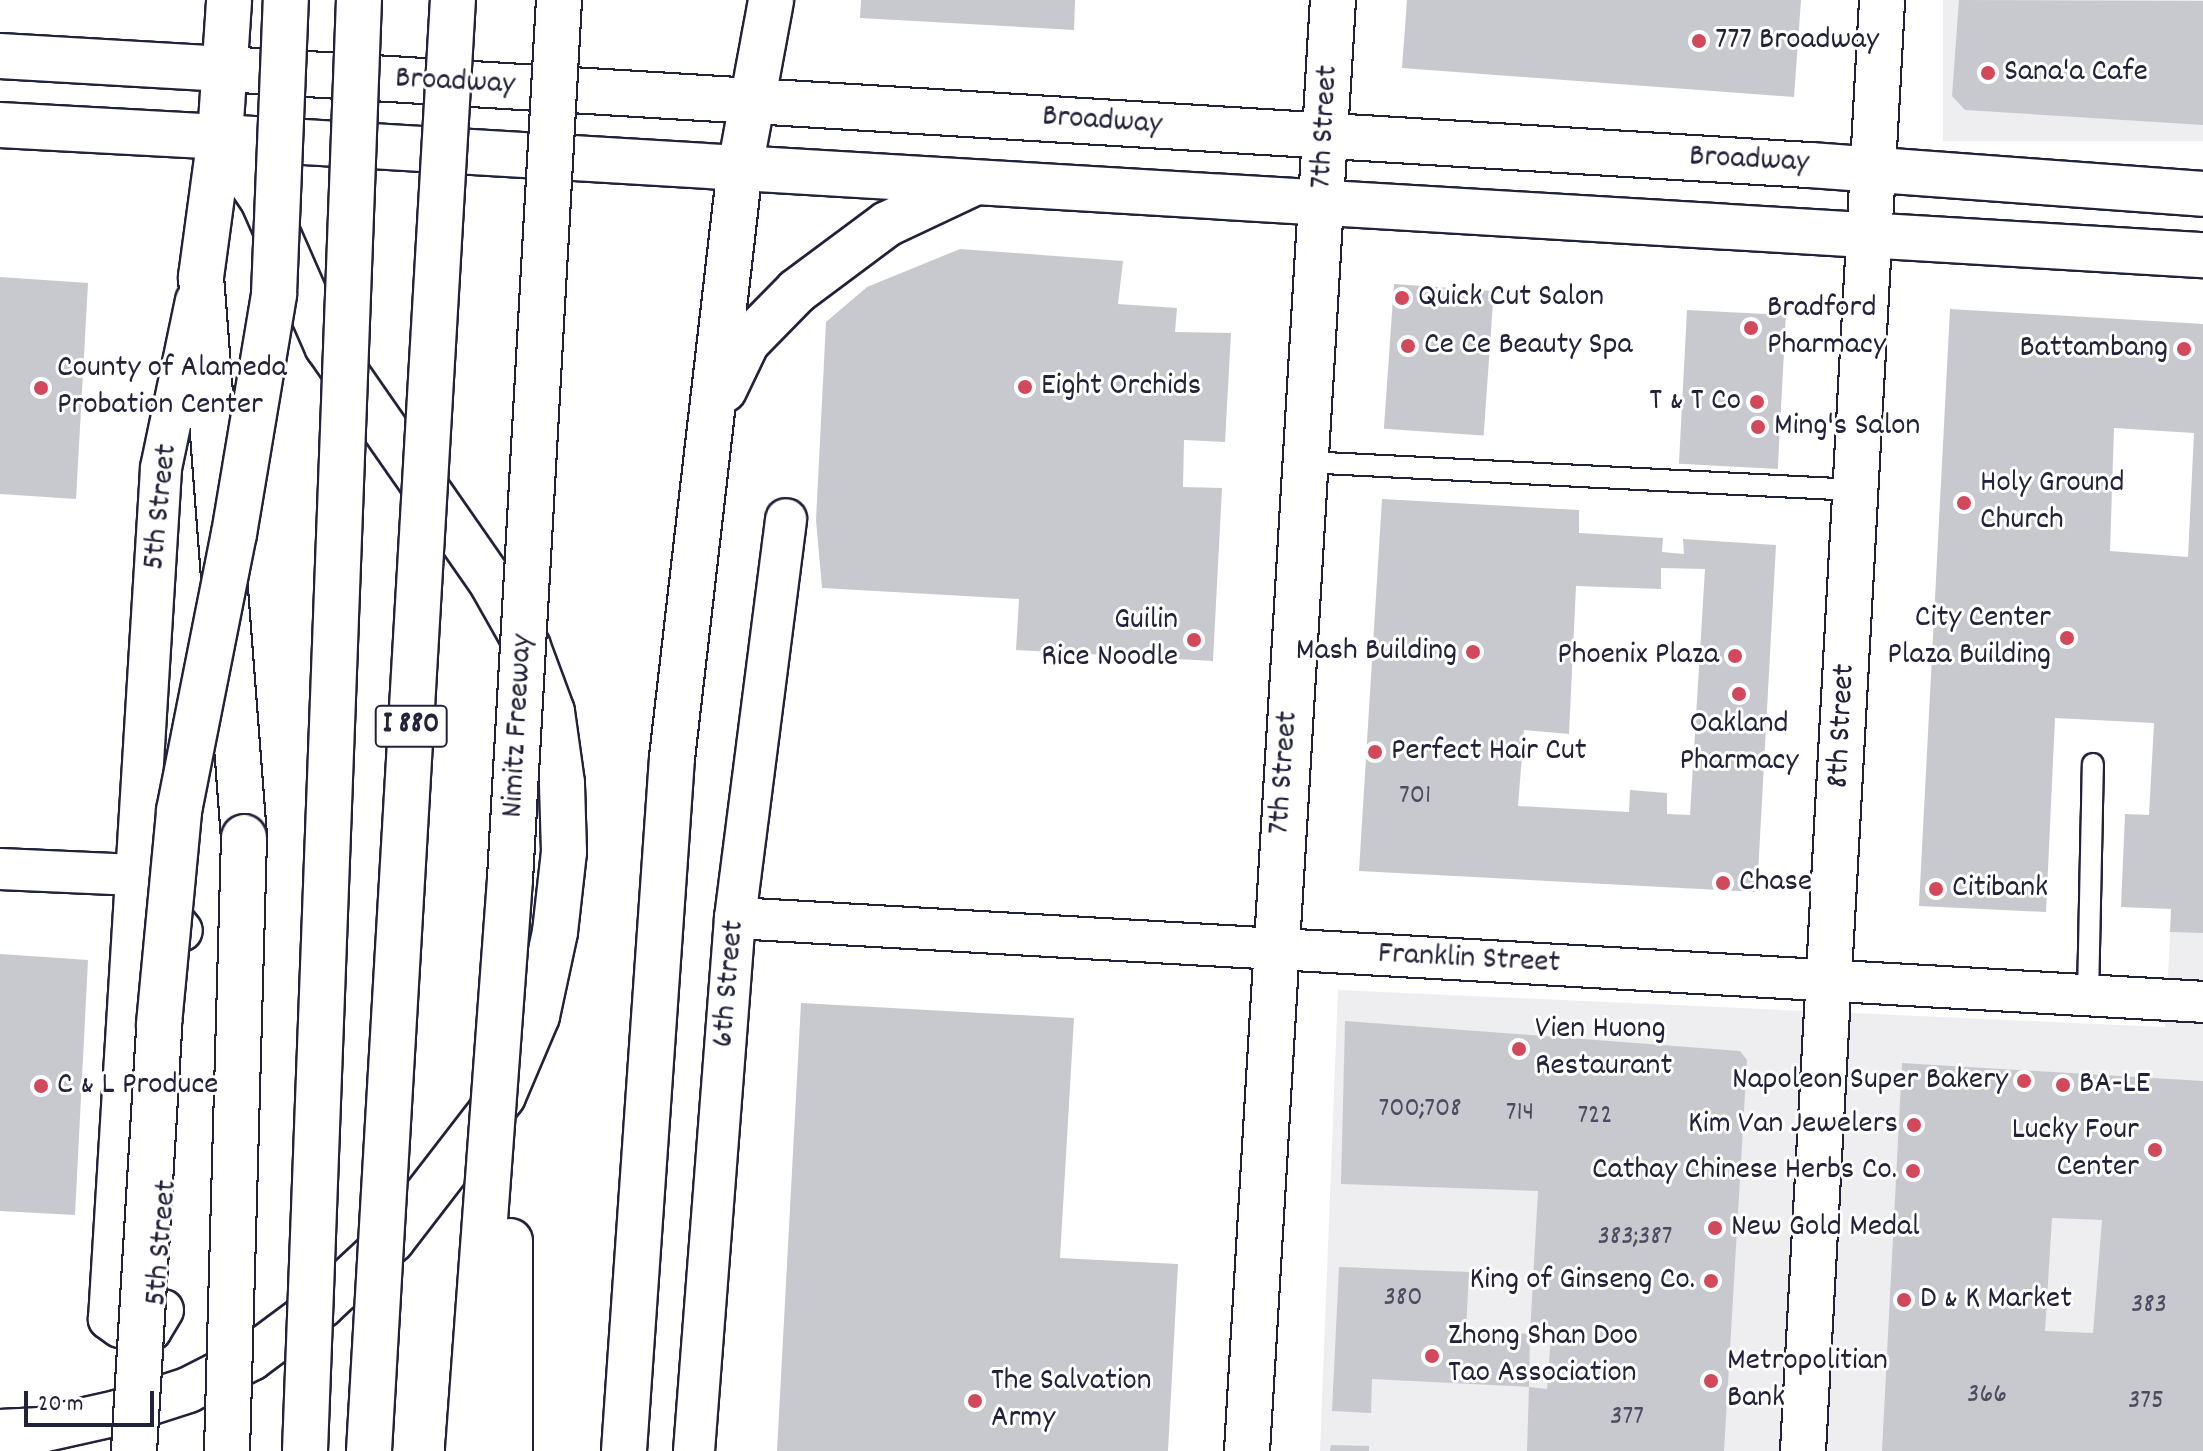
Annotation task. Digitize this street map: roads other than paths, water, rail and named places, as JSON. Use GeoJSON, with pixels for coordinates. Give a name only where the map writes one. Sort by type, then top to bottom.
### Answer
{"type":"FeatureCollection","features":[{"type":"Feature","properties":{"kind":"main road","name":"5th Street"},"geometry":{"type":"LineString","coordinates":[[201,277],[220,137],[229,0]]}},
{"type":"Feature","properties":{"kind":"main road"},"geometry":{"type":"LineString","coordinates":[[134,1451],[159,1024],[179,811],[234,534],[274,294],[286,0]]}},
{"type":"Feature","properties":{"kind":"main road"},"geometry":{"type":"LineString","coordinates":[[305,1451],[359,0]]}},
{"type":"Feature","properties":{"kind":"main road","name":"I 880"},"geometry":{"type":"LineString","coordinates":[[369,1451],[453,0]]}},
{"type":"Feature","properties":{"kind":"main road","name":"Nimitz Freeway"},"geometry":{"type":"LineString","coordinates":[[468,1451],[510,879],[559,0]]}},
{"type":"Feature","properties":{"kind":"main road"},"geometry":{"type":"LineString","coordinates":[[624,1451],[672,758],[740,168],[771,0]]}},
{"type":"Feature","properties":{"kind":"main road","name":"7th Street"},"geometry":{"type":"LineString","coordinates":[[1247,1451],[1333,0]]}},
{"type":"Feature","properties":{"kind":"main road","name":"8th Street"},"geometry":{"type":"LineString","coordinates":[[1803,1451],[1882,0]]}},
{"type":"Feature","properties":{"kind":"main road","name":"Broadway"},"geometry":{"type":"LineString","coordinates":[[0,56],[1872,169],[2203,194]]}},
{"type":"Feature","properties":{"kind":"main road","name":"Broadway"},"geometry":{"type":"LineString","coordinates":[[0,125],[740,168],[970,185],[1321,202],[2203,255]]}},
{"type":"Feature","properties":{"kind":"main road"},"geometry":{"type":"LineString","coordinates":[[0,1432],[41,1430],[117,1413],[188,1390],[251,1358],[322,1305],[392,1240],[503,1096],[537,1016],[555,932],[564,852],[562,783],[552,712],[528,647],[492,583],[327,346],[263,200],[220,137]]}},
{"type":"Feature","properties":{"kind":"main road"},"geometry":{"type":"LineString","coordinates":[[712,418],[747,342],[797,291],[887,224],[970,185]]}},
{"type":"Feature","properties":{"kind":"main road"},"geometry":{"type":"LineString","coordinates":[[201,277],[244,837],[227,1451]]}},
{"type":"Feature","properties":{"kind":"main road"},"geometry":{"type":"LineString","coordinates":[[510,879],[510,1451]]}},
{"type":"Feature","properties":{"kind":"street","name":"5th Street"},"geometry":{"type":"LineString","coordinates":[[136,875],[183,925],[162,1312],[151,1330],[120,1327],[109,1319],[136,875],[161,468],[201,277]]}},
{"type":"Feature","properties":{"kind":"street","name":"6th Street"},"geometry":{"type":"LineString","coordinates":[[694,1451],[735,918],[786,519]]}},
{"type":"Feature","properties":{"kind":"street"},"geometry":{"type":"LineString","coordinates":[[0,869],[136,875]]}},
{"type":"Feature","properties":{"kind":"street","name":"Franklin Street"},"geometry":{"type":"LineString","coordinates":[[735,918],[2203,1002]]}},
{"type":"Feature","properties":{"kind":"lane"},"geometry":{"type":"LineString","coordinates":[[1305,462],[1856,490]]}},
{"type":"Feature","properties":{"kind":"lane"},"geometry":{"type":"LineString","coordinates":[[2088,997],[2093,764]]}},
{"type":"Feature","properties":{"kind":"place","name":"777 Broadway"},"geometry":{"type":"Point","coordinates":[1699,41]}},
{"type":"Feature","properties":{"kind":"place","name":"Sana'a Cafe"},"geometry":{"type":"Point","coordinates":[1988,73]}},
{"type":"Feature","properties":{"kind":"place","name":"Quick Cut Salon"},"geometry":{"type":"Point","coordinates":[1402,298]}},
{"type":"Feature","properties":{"kind":"place","name":"Bradford Pharmacy"},"geometry":{"type":"Point","coordinates":[1751,328]}},
{"type":"Feature","properties":{"kind":"place","name":"Ce Ce Beauty Spa"},"geometry":{"type":"Point","coordinates":[1408,346]}},
{"type":"Feature","properties":{"kind":"place","name":"Battambang"},"geometry":{"type":"Point","coordinates":[2184,349]}},
{"type":"Feature","properties":{"kind":"place","name":"Eight Orchids"},"geometry":{"type":"Point","coordinates":[1025,387]}},
{"type":"Feature","properties":{"kind":"place","name":"County of Alameda Probation Center"},"geometry":{"type":"Point","coordinates":[41,388]}},
{"type":"Feature","properties":{"kind":"place","name":"T & T Co"},"geometry":{"type":"Point","coordinates":[1757,402]}},
{"type":"Feature","properties":{"kind":"place","name":"Ming's Salon"},"geometry":{"type":"Point","coordinates":[1758,427]}},
{"type":"Feature","properties":{"kind":"place","name":"Holy Ground Church"},"geometry":{"type":"Point","coordinates":[1964,503]}},
{"type":"Feature","properties":{"kind":"place","name":"City Center Plaza Building"},"geometry":{"type":"Point","coordinates":[2067,638]}},
{"type":"Feature","properties":{"kind":"place","name":"Guilin Rice Noodle"},"geometry":{"type":"Point","coordinates":[1194,640]}},
{"type":"Feature","properties":{"kind":"place","name":"Mash Building"},"geometry":{"type":"Point","coordinates":[1473,652]}},
{"type":"Feature","properties":{"kind":"place","name":"Phoenix Plaza"},"geometry":{"type":"Point","coordinates":[1735,656]}},
{"type":"Feature","properties":{"kind":"place","name":"Oakland Pharmacy"},"geometry":{"type":"Point","coordinates":[1739,694]}},
{"type":"Feature","properties":{"kind":"place","name":"Perfect Hair Cut"},"geometry":{"type":"Point","coordinates":[1375,752]}},
{"type":"Feature","properties":{"kind":"place","name":"Chase"},"geometry":{"type":"Point","coordinates":[1723,883]}},
{"type":"Feature","properties":{"kind":"place","name":"Citibank"},"geometry":{"type":"Point","coordinates":[1936,889]}},
{"type":"Feature","properties":{"kind":"place","name":"Vien Huong Restaurant"},"geometry":{"type":"Point","coordinates":[1519,1049]}},
{"type":"Feature","properties":{"kind":"place","name":"Napoleon Super Bakery"},"geometry":{"type":"Point","coordinates":[2024,1081]}},
{"type":"Feature","properties":{"kind":"place","name":"BA-LE"},"geometry":{"type":"Point","coordinates":[2063,1085]}},
{"type":"Feature","properties":{"kind":"place","name":"C & L Produce"},"geometry":{"type":"Point","coordinates":[41,1086]}},
{"type":"Feature","properties":{"kind":"place","name":"Kim Van Jewelers"},"geometry":{"type":"Point","coordinates":[1914,1125]}},
{"type":"Feature","properties":{"kind":"place","name":"Lucky Four Center"},"geometry":{"type":"Point","coordinates":[2155,1150]}},
{"type":"Feature","properties":{"kind":"place","name":"Cathay Chinese Herbs Co."},"geometry":{"type":"Point","coordinates":[1913,1171]}},
{"type":"Feature","properties":{"kind":"place","name":"New Gold Medal"},"geometry":{"type":"Point","coordinates":[1715,1228]}},
{"type":"Feature","properties":{"kind":"place","name":"King of Ginseng Co."},"geometry":{"type":"Point","coordinates":[1711,1281]}},
{"type":"Feature","properties":{"kind":"place","name":"D & K Market"},"geometry":{"type":"Point","coordinates":[1904,1300]}},
{"type":"Feature","properties":{"kind":"place","name":"Zhong Shan Doo Tao Association"},"geometry":{"type":"Point","coordinates":[1432,1356]}},
{"type":"Feature","properties":{"kind":"place","name":"Metropolitian Bank"},"geometry":{"type":"Point","coordinates":[1711,1381]}},
{"type":"Feature","properties":{"kind":"place","name":"The Salvation Army"},"geometry":{"type":"Point","coordinates":[975,1401]}}]}
